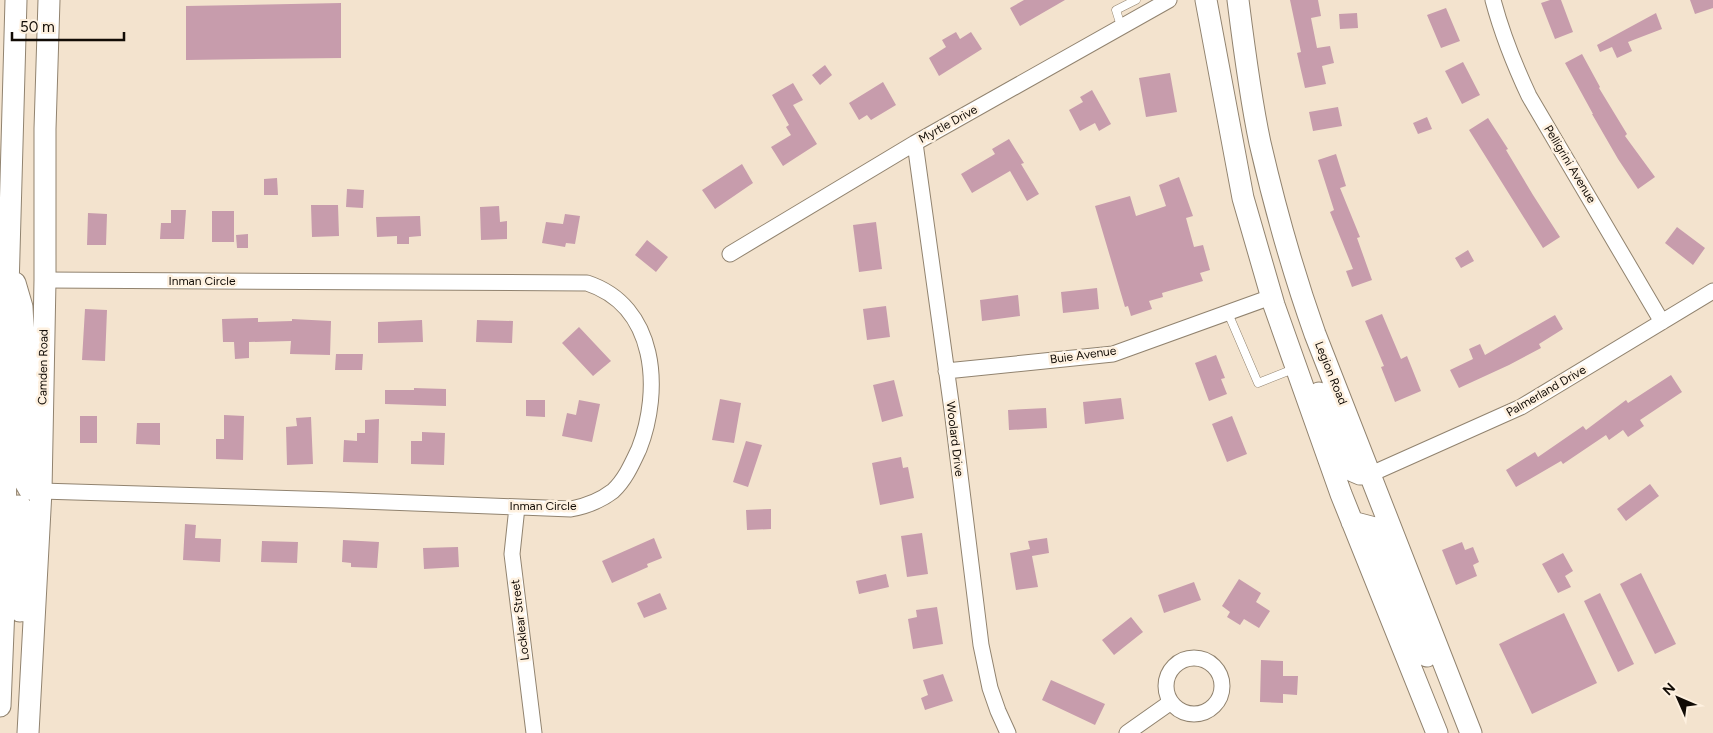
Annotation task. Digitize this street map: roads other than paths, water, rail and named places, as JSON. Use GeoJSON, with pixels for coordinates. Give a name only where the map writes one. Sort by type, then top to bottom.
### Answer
{"type":"FeatureCollection","features":[{"type":"Feature","properties":{"kind":"main road"},"geometry":{"type":"LineString","coordinates":[[0,706],[6,508],[5,397],[9,263],[6,101],[16,0]]}},
{"type":"Feature","properties":{"kind":"main road","name":"Camden Road"},"geometry":{"type":"LineString","coordinates":[[28,731],[41,491],[45,280],[45,129],[49,0]]}},
{"type":"Feature","properties":{"kind":"main road"},"geometry":{"type":"LineString","coordinates":[[1206,0],[1243,198],[1271,297],[1352,522],[1437,733]]}},
{"type":"Feature","properties":{"kind":"main road","name":"Legion Road"},"geometry":{"type":"LineString","coordinates":[[1238,0],[1252,101],[1260,143],[1297,284],[1472,733]]}},
{"type":"Feature","properties":{"kind":"main road"},"geometry":{"type":"LineString","coordinates":[[9,263],[22,307],[24,482],[29,490],[41,491]]}},
{"type":"Feature","properties":{"kind":"main road"},"geometry":{"type":"LineString","coordinates":[[1288,346],[1305,361],[1353,471],[1360,474],[1371,474]]}},
{"type":"Feature","properties":{"kind":"main road"},"geometry":{"type":"LineString","coordinates":[[6,508],[18,506],[22,508],[20,660],[28,731]]}},
{"type":"Feature","properties":{"kind":"main road"},"geometry":{"type":"LineString","coordinates":[[1352,522],[1371,528],[1377,539],[1457,733]]}},
{"type":"Feature","properties":{"kind":"street","name":"Pelligrini Avenue"},"geometry":{"type":"LineString","coordinates":[[1493,0],[1511,59],[1529,96],[1662,322]]}},
{"type":"Feature","properties":{"kind":"street","name":"Myrtle Drive"},"geometry":{"type":"LineString","coordinates":[[730,254],[915,143],[1161,2]]}},
{"type":"Feature","properties":{"kind":"street","name":"Woolard Drive"},"geometry":{"type":"LineString","coordinates":[[915,143],[984,665],[998,711],[1008,733]]}},
{"type":"Feature","properties":{"kind":"street","name":"Inman Circle"},"geometry":{"type":"LineString","coordinates":[[41,491],[326,499],[571,509],[588,505],[603,498],[614,490],[625,477],[644,437],[650,410],[651,390],[648,350],[640,327],[630,310],[600,288],[587,283],[45,280]]}},
{"type":"Feature","properties":{"kind":"street","name":"Palmerland Drive"},"geometry":{"type":"LineString","coordinates":[[1371,474],[1521,407],[1713,291]]}},
{"type":"Feature","properties":{"kind":"street","name":"Buie Avenue"},"geometry":{"type":"LineString","coordinates":[[946,371],[1113,354],[1271,297]]}},
{"type":"Feature","properties":{"kind":"street","name":"Locklear Street"},"geometry":{"type":"LineString","coordinates":[[517,507],[512,554],[534,733]]}},
{"type":"Feature","properties":{"kind":"street"},"geometry":{"type":"LineString","coordinates":[[1127,733],[1172,702]]}},
{"type":"Feature","properties":{"kind":"lane"},"geometry":{"type":"LineString","coordinates":[[1114,0],[1122,26]]}},
{"type":"Feature","properties":{"kind":"lane"},"geometry":{"type":"LineString","coordinates":[[1116,10],[1136,0]]}},
{"type":"Feature","properties":{"kind":"lane"},"geometry":{"type":"LineString","coordinates":[[1228,313],[1258,383],[1296,368]]}}]}
